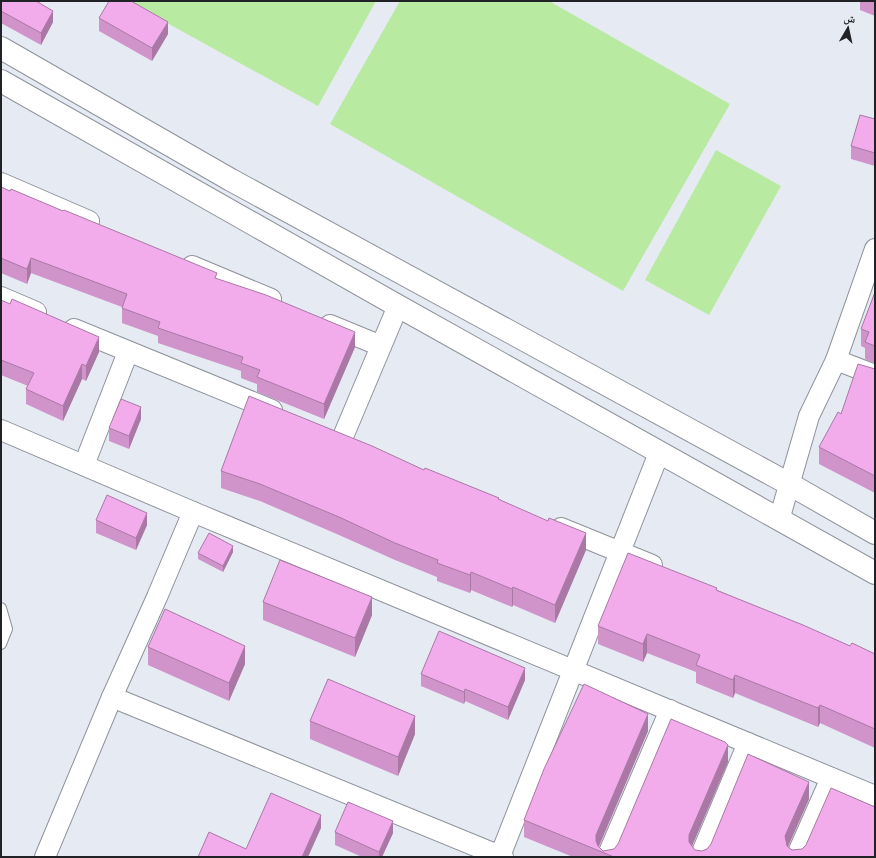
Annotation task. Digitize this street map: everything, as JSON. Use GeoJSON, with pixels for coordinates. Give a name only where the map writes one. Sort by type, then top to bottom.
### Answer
{"type":"FeatureCollection","features":[{"type":"Feature","properties":{"kind":"main road"},"geometry":{"type":"LineString","coordinates":[[1,48],[231,180],[791,484],[875,533]]}},
{"type":"Feature","properties":{"kind":"main road"},"geometry":{"type":"LineString","coordinates":[[1,81],[659,453],[875,573]]}},
{"type":"Feature","properties":{"kind":"street"},"geometry":{"type":"LineString","coordinates":[[1,184],[103,227]]}},
{"type":"Feature","properties":{"kind":"street"},"geometry":{"type":"LineString","coordinates":[[779,520],[791,484],[809,416],[836,360],[875,249]]}},
{"type":"Feature","properties":{"kind":"street"},"geometry":{"type":"LineString","coordinates":[[176,259],[286,306]]}},
{"type":"Feature","properties":{"kind":"street"},"geometry":{"type":"LineString","coordinates":[[1,297],[128,352],[290,418]]}},
{"type":"Feature","properties":{"kind":"street"},"geometry":{"type":"LineString","coordinates":[[342,438],[398,306]]}},
{"type":"Feature","properties":{"kind":"street"},"geometry":{"type":"LineString","coordinates":[[315,318],[381,346]]}},
{"type":"Feature","properties":{"kind":"street"},"geometry":{"type":"LineString","coordinates":[[84,465],[128,352]]}},
{"type":"Feature","properties":{"kind":"street"},"geometry":{"type":"LineString","coordinates":[[836,360],[875,375]]}},
{"type":"Feature","properties":{"kind":"street"},"geometry":{"type":"LineString","coordinates":[[1,430],[193,512],[875,796]]}},
{"type":"Feature","properties":{"kind":"street"},"geometry":{"type":"LineString","coordinates":[[112,697],[501,856],[572,670],[659,453]]}},
{"type":"Feature","properties":{"kind":"street"},"geometry":{"type":"LineString","coordinates":[[45,857],[112,697],[193,512]]}},
{"type":"Feature","properties":{"kind":"street"},"geometry":{"type":"LineString","coordinates":[[546,522],[670,573]]}},
{"type":"Feature","properties":{"kind":"street"},"geometry":{"type":"LineString","coordinates":[[606,857],[670,710]]}},
{"type":"Feature","properties":{"kind":"street"},"geometry":{"type":"LineString","coordinates":[[700,857],[748,742]]}},
{"type":"Feature","properties":{"kind":"street"},"geometry":{"type":"LineString","coordinates":[[796,857],[831,778]]}},
{"type":"Feature","properties":{"kind":"lane"},"geometry":{"type":"LineString","coordinates":[[1,608],[7,629],[1,644]]}},
{"type":"Feature","properties":{"kind":"green space"},"geometry":{"type":"Polygon","coordinates":[[[127,1],[376,1],[318,106],[127,1]]]}},
{"type":"Feature","properties":{"kind":"green space"},"geometry":{"type":"Polygon","coordinates":[[[400,1],[549,1],[730,104],[623,291],[330,124],[400,1]]]}},
{"type":"Feature","properties":{"kind":"green space"},"geometry":{"type":"Polygon","coordinates":[[[716,150],[781,186],[709,315],[645,280],[716,150]]]}},
{"type":"Feature","properties":{"kind":"building"},"geometry":{"type":"Polygon","coordinates":[[[1,1],[36,1],[53,11],[41,33],[1,11],[1,1]]]}},
{"type":"Feature","properties":{"kind":"building"},"geometry":{"type":"Polygon","coordinates":[[[109,1],[131,1],[168,22],[152,48],[99,18],[109,1]]]}},
{"type":"Feature","properties":{"kind":"building"},"geometry":{"type":"Polygon","coordinates":[[[860,115],[875,119],[875,153],[851,146],[860,115]]]}},
{"type":"Feature","properties":{"kind":"building"},"geometry":{"type":"Polygon","coordinates":[[[1,187],[10,191],[11,189],[63,211],[64,210],[217,273],[215,278],[266,295],[355,332],[324,404],[257,377],[260,370],[241,363],[243,357],[158,328],[160,322],[122,308],[127,294],[31,258],[27,269],[1,258],[1,187]]]}},
{"type":"Feature","properties":{"kind":"building"},"geometry":{"type":"Polygon","coordinates":[[[875,292],[875,346],[865,342],[869,332],[861,329],[875,292]]]}},
{"type":"Feature","properties":{"kind":"building"},"geometry":{"type":"Polygon","coordinates":[[[12,299],[99,337],[86,366],[82,364],[63,406],[26,389],[34,373],[1,360],[1,300],[10,304],[12,299]]]}},
{"type":"Feature","properties":{"kind":"building"},"geometry":{"type":"Polygon","coordinates":[[[858,364],[875,369],[875,476],[819,447],[838,412],[841,414],[858,364]]]}},
{"type":"Feature","properties":{"kind":"building"},"geometry":{"type":"Polygon","coordinates":[[[249,396],[372,446],[424,470],[425,468],[499,498],[498,499],[548,521],[549,518],[586,533],[555,605],[513,587],[512,589],[471,572],[470,575],[437,563],[438,560],[395,543],[339,517],[260,484],[221,471],[249,396]]]}},
{"type":"Feature","properties":{"kind":"building"},"geometry":{"type":"Polygon","coordinates":[[[121,399],[141,407],[129,436],[109,428],[121,399]]]}},
{"type":"Feature","properties":{"kind":"building"},"geometry":{"type":"Polygon","coordinates":[[[107,495],[147,513],[136,538],[96,520],[107,495]]]}},
{"type":"Feature","properties":{"kind":"building"},"geometry":{"type":"Polygon","coordinates":[[[209,533],[233,546],[223,566],[198,553],[209,533]]]}},
{"type":"Feature","properties":{"kind":"building"},"geometry":{"type":"Polygon","coordinates":[[[628,553],[717,588],[716,590],[803,625],[850,646],[852,643],[875,654],[875,729],[820,705],[818,708],[735,675],[733,680],[696,665],[700,655],[647,634],[643,644],[598,626],[628,553]]]}},
{"type":"Feature","properties":{"kind":"building"},"geometry":{"type":"Polygon","coordinates":[[[280,560],[372,597],[355,638],[263,602],[280,560]]]}},
{"type":"Feature","properties":{"kind":"building"},"geometry":{"type":"Polygon","coordinates":[[[165,609],[245,646],[229,683],[148,647],[165,609]]]}},
{"type":"Feature","properties":{"kind":"building"},"geometry":{"type":"Polygon","coordinates":[[[439,631],[525,668],[508,707],[465,689],[464,692],[421,674],[439,631]]]}},
{"type":"Feature","properties":{"kind":"building"},"geometry":{"type":"Polygon","coordinates":[[[328,679],[415,716],[398,757],[310,721],[328,679]]]}},
{"type":"Feature","properties":{"kind":"building"},"geometry":{"type":"Polygon","coordinates":[[[584,684],[648,714],[596,835],[598,846],[603,851],[614,849],[618,844],[671,719],[725,742],[728,745],[689,835],[689,842],[695,850],[702,851],[707,849],[711,844],[748,754],[809,782],[785,836],[787,846],[792,850],[802,849],[806,845],[831,788],[875,807],[875,857],[614,857],[524,820],[544,769],[584,684]]]}},
{"type":"Feature","properties":{"kind":"building"},"geometry":{"type":"Polygon","coordinates":[[[271,793],[321,815],[302,857],[198,857],[209,832],[246,849],[271,793]]]}},
{"type":"Feature","properties":{"kind":"building"},"geometry":{"type":"Polygon","coordinates":[[[348,802],[393,821],[379,852],[335,832],[348,802]]]}}]}
